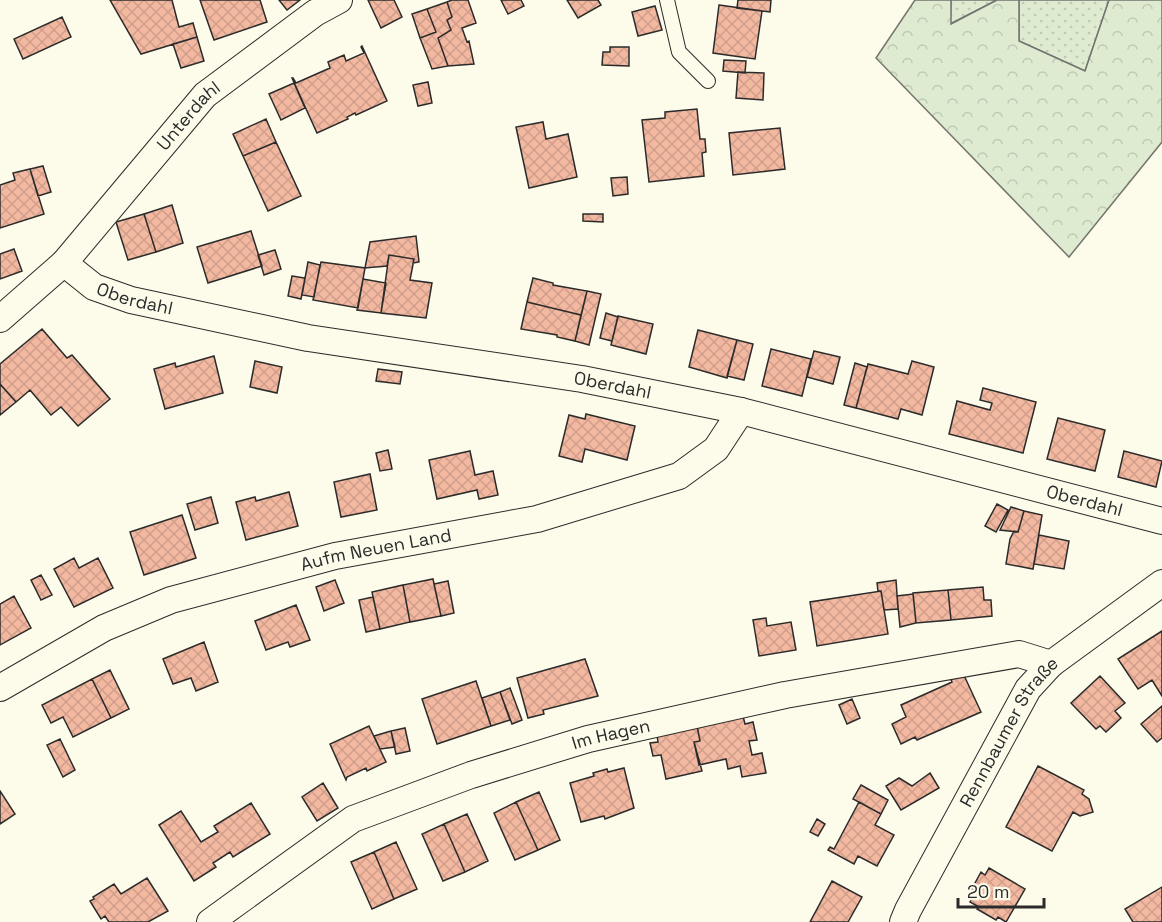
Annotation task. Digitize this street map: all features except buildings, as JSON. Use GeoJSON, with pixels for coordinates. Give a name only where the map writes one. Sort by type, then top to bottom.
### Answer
{"type":"FeatureCollection","features":[{"type":"Feature","properties":{"kind":"street","name":"Unterdahl"},"geometry":{"type":"LineString","coordinates":[[0,318],[64,263],[205,95],[315,13],[339,0]]}},
{"type":"Feature","properties":{"kind":"street","name":"Oberdahl"},"geometry":{"type":"LineString","coordinates":[[64,263],[94,287],[131,300],[308,338],[582,379],[741,411],[1162,521]]}},
{"type":"Feature","properties":{"kind":"street","name":"Aufm Neuen Land"},"geometry":{"type":"LineString","coordinates":[[0,688],[104,628],[171,600],[335,556],[537,519],[679,476],[716,449],[741,411]]}},
{"type":"Feature","properties":{"kind":"street","name":"Rennbaumer Straße"},"geometry":{"type":"LineString","coordinates":[[903,922],[1028,689],[1051,664],[1162,583]]}},
{"type":"Feature","properties":{"kind":"street","name":"Im Hagen"},"geometry":{"type":"LineString","coordinates":[[210,922],[353,819],[471,775],[577,742],[785,695],[1019,654],[1051,664]]}},
{"type":"Feature","properties":{"kind":"lane"},"geometry":{"type":"LineString","coordinates":[[667,0],[679,52],[708,81]]}},
{"type":"Feature","properties":{"kind":"green space"},"geometry":{"type":"Polygon","coordinates":[[[915,0],[951,0],[951,24],[997,0],[1019,0],[1019,41],[1085,71],[1109,0],[1162,0],[1162,142],[1069,257],[876,58],[915,0]]]}},
{"type":"Feature","properties":{"kind":"green space"},"geometry":{"type":"Polygon","coordinates":[[[951,0],[997,0],[950,24],[951,0]]]}},
{"type":"Feature","properties":{"kind":"green space"},"geometry":{"type":"Polygon","coordinates":[[[1019,0],[1109,0],[1085,71],[1019,41],[1019,0]]]}}]}
